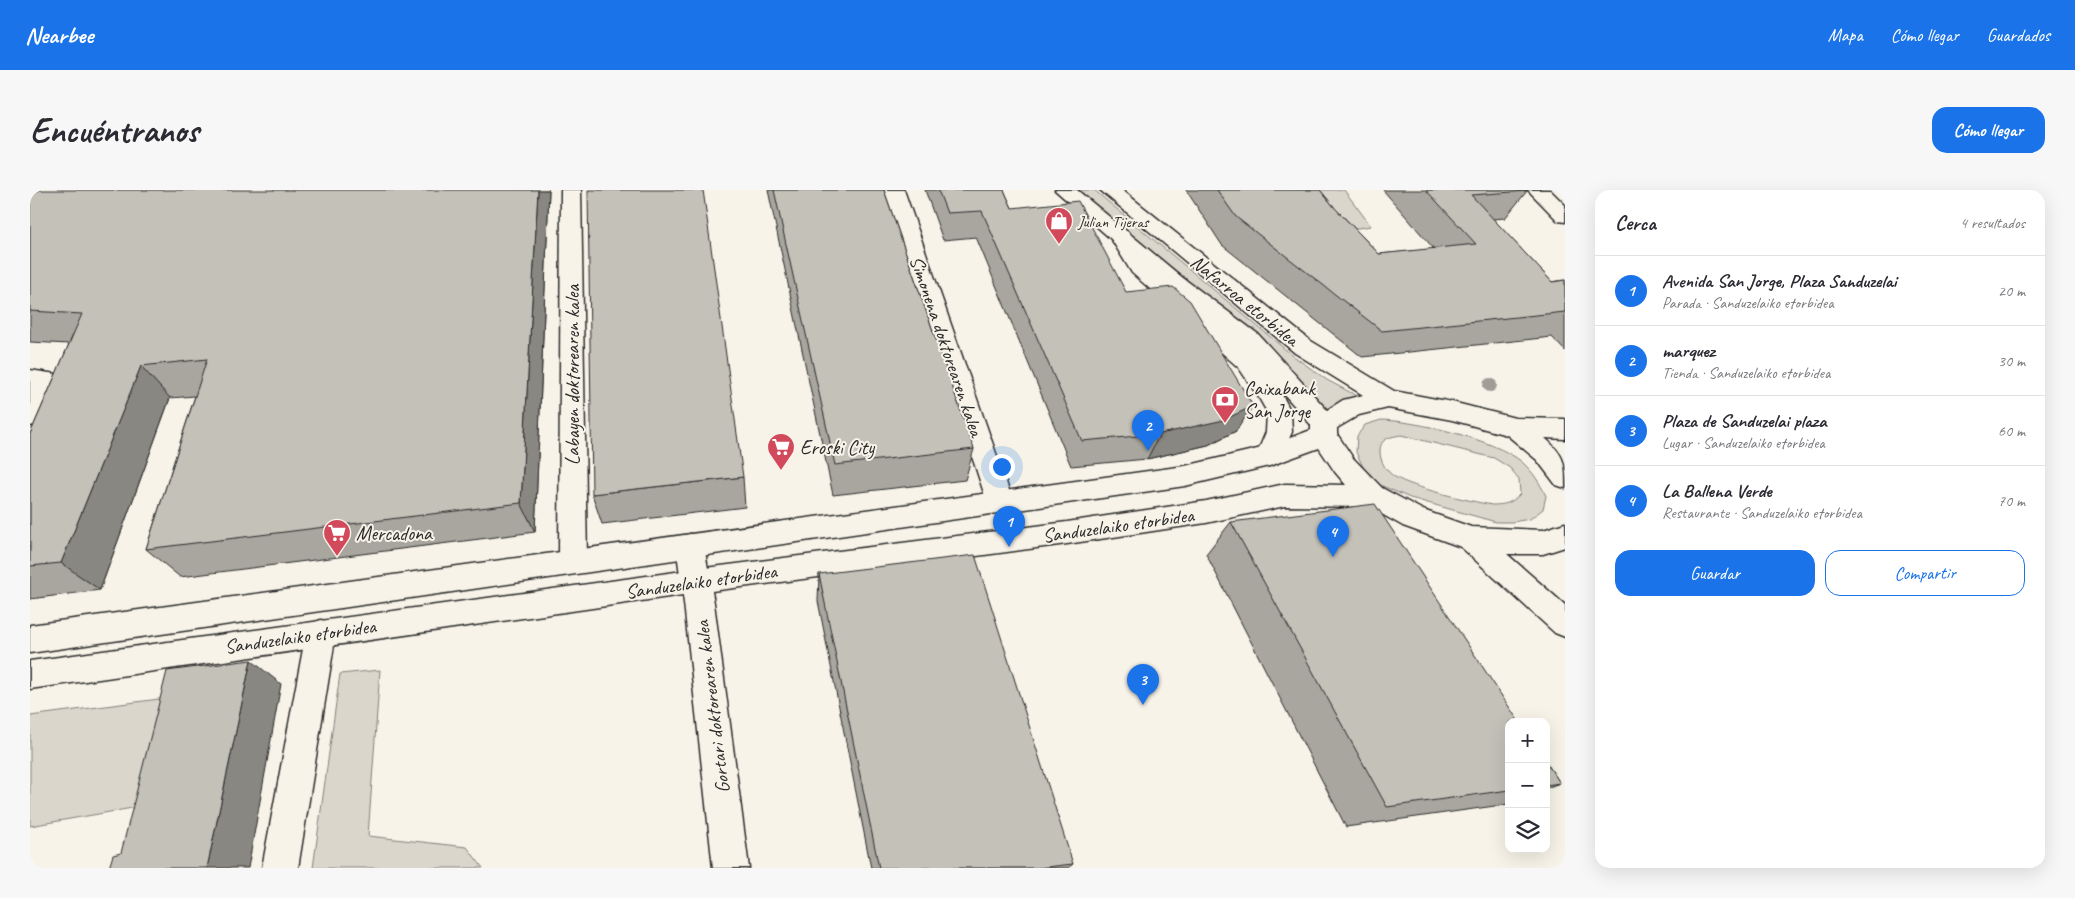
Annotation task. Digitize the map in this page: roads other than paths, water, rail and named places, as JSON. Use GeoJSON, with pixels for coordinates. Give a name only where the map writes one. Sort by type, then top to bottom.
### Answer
{"type":"FeatureCollection","features":[{"type":"Feature","properties":{"kind":"main road","name":"Labayen doktorearen kalea"},"geometry":{"type":"LineString","coordinates":[[571,190],[573,561]]}},
{"type":"Feature","properties":{"kind":"main road","name":"Simonena doktorearen kalea"},"geometry":{"type":"LineString","coordinates":[[894,190],[1000,502]]}},
{"type":"Feature","properties":{"kind":"main road","name":"Nafarroa etorbidea"},"geometry":{"type":"LineString","coordinates":[[1065,190],[1175,283],[1250,340],[1324,430],[1344,465],[1372,496]]}},
{"type":"Feature","properties":{"kind":"main road","name":"Nafarroa etorbidea"},"geometry":{"type":"LineString","coordinates":[[1110,190],[1303,347],[1388,399]]}},
{"type":"Feature","properties":{"kind":"main road"},"geometry":{"type":"LineString","coordinates":[[1538,190],[1565,216]]}},
{"type":"Feature","properties":{"kind":"main road","name":"Nafarroa etorbidea"},"geometry":{"type":"LineString","coordinates":[[1121,237],[1140,268],[1247,362],[1269,392],[1279,412],[1279,432],[1269,456]]}},
{"type":"Feature","properties":{"kind":"main road"},"geometry":{"type":"LineString","coordinates":[[30,379],[47,380],[30,417]]}},
{"type":"Feature","properties":{"kind":"main road","name":"Sanduzelaiko etorbidea"},"geometry":{"type":"LineString","coordinates":[[30,639],[1185,476],[1269,456],[1324,430],[1352,407],[1388,399]]}},
{"type":"Feature","properties":{"kind":"main road"},"geometry":{"type":"LineString","coordinates":[[1388,399],[1452,410],[1515,428],[1565,429]]}},
{"type":"Feature","properties":{"kind":"main road"},"geometry":{"type":"LineString","coordinates":[[1515,428],[1546,453],[1565,478]]}},
{"type":"Feature","properties":{"kind":"main road","name":"Sanduzelaiko etorbidea"},"geometry":{"type":"LineString","coordinates":[[30,675],[192,665],[321,633],[697,581],[1067,533],[1206,512],[1285,495],[1372,496]]}},
{"type":"Feature","properties":{"kind":"main road"},"geometry":{"type":"LineString","coordinates":[[1372,496],[1413,518],[1471,539],[1543,542],[1565,535]]}},
{"type":"Feature","properties":{"kind":"main road"},"geometry":{"type":"LineString","coordinates":[[1471,539],[1565,624]]}},
{"type":"Feature","properties":{"kind":"main road","name":"Gortari doktorearen kalea"},"geometry":{"type":"LineString","coordinates":[[690,546],[697,581],[731,868]]}},
{"type":"Feature","properties":{"kind":"main road"},"geometry":{"type":"LineString","coordinates":[[280,868],[321,633]]}},
{"type":"Feature","properties":{"kind":"place","name":"Julian Tijeras"},"geometry":{"type":"Point","coordinates":[1059,245]}},
{"type":"Feature","properties":{"kind":"place","name":"Caixabank San Jorge"},"geometry":{"type":"Point","coordinates":[1225,424]}},
{"type":"Feature","properties":{"kind":"place","name":"marquez"},"geometry":{"type":"Point","coordinates":[1148,451]}},
{"type":"Feature","properties":{"kind":"place","name":"Eroski City"},"geometry":{"type":"Point","coordinates":[781,471]}},
{"type":"Feature","properties":{"kind":"place","name":"Avenida San Jorge, Plaza Sanduzelai"},"geometry":{"type":"Point","coordinates":[1009,547]}},
{"type":"Feature","properties":{"kind":"place","name":"Mercadona"},"geometry":{"type":"Point","coordinates":[337,557]}},
{"type":"Feature","properties":{"kind":"place","name":"La Ballena Verde"},"geometry":{"type":"Point","coordinates":[1333,557]}},
{"type":"Feature","properties":{"kind":"place","name":"Plaza de Sanduzelai plaza"},"geometry":{"type":"Point","coordinates":[1143,705]}}]}
